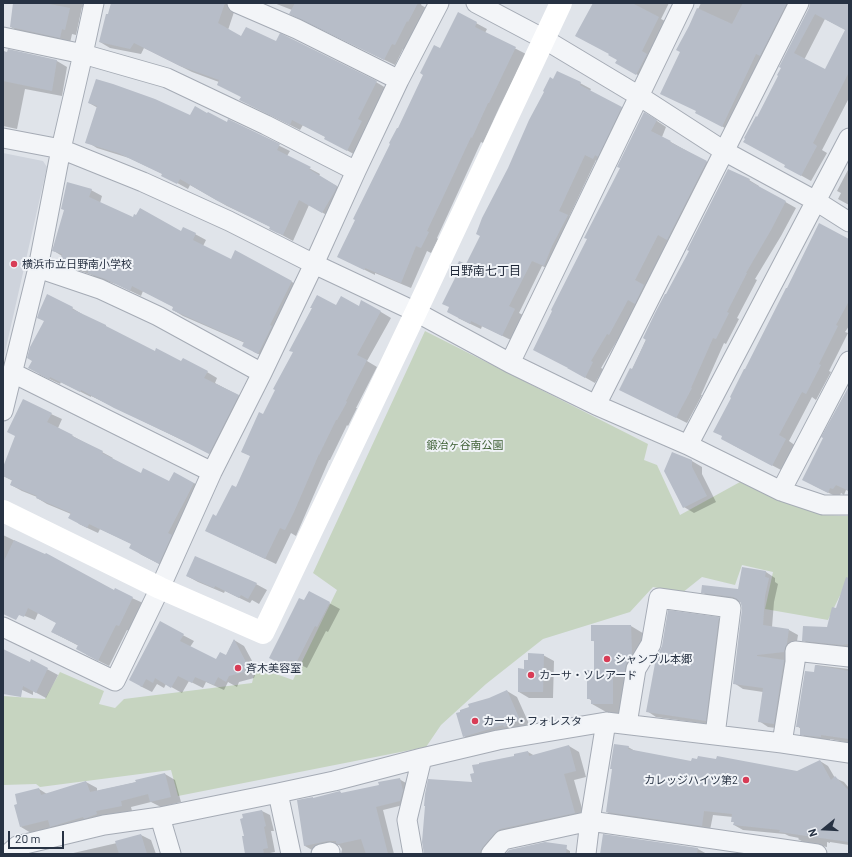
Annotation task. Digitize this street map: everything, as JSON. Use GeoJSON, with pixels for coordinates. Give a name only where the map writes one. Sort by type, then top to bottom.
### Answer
{"type":"FeatureCollection","features":[{"type":"Feature","properties":{"kind":"street"},"geometry":{"type":"LineString","coordinates":[[3,411],[38,268],[61,149],[94,3]]}},
{"type":"Feature","properties":{"kind":"street"},"geometry":{"type":"LineString","coordinates":[[237,3],[297,29],[399,80]]}},
{"type":"Feature","properties":{"kind":"street"},"geometry":{"type":"LineString","coordinates":[[3,626],[115,681],[160,588],[212,472],[262,373],[314,264],[399,80],[439,3]]}},
{"type":"Feature","properties":{"kind":"street"},"geometry":{"type":"LineString","coordinates":[[476,3],[544,39],[639,96],[724,151],[816,201],[849,222]]}},
{"type":"Feature","properties":{"kind":"street"},"geometry":{"type":"LineString","coordinates":[[3,511],[160,588],[263,633],[561,3]]}},
{"type":"Feature","properties":{"kind":"street"},"geometry":{"type":"LineString","coordinates":[[510,363],[684,3]]}},
{"type":"Feature","properties":{"kind":"street"},"geometry":{"type":"LineString","coordinates":[[596,405],[799,3]]}},
{"type":"Feature","properties":{"kind":"street"},"geometry":{"type":"LineString","coordinates":[[3,37],[83,54],[167,78],[266,125],[356,171]]}},
{"type":"Feature","properties":{"kind":"street"},"geometry":{"type":"LineString","coordinates":[[3,138],[61,149],[143,182],[215,214],[314,264],[416,312],[510,363],[596,405],[688,445],[781,491],[823,505],[849,505]]}},
{"type":"Feature","properties":{"kind":"street"},"geometry":{"type":"LineString","coordinates":[[688,445],[849,138]]}},
{"type":"Feature","properties":{"kind":"street"},"geometry":{"type":"LineString","coordinates":[[38,268],[100,289],[126,301],[158,316],[262,373]]}},
{"type":"Feature","properties":{"kind":"street"},"geometry":{"type":"LineString","coordinates":[[781,491],[849,361]]}},
{"type":"Feature","properties":{"kind":"street"},"geometry":{"type":"LineString","coordinates":[[13,373],[212,472]]}},
{"type":"Feature","properties":{"kind":"street"},"geometry":{"type":"LineString","coordinates":[[626,724],[636,668],[651,644],[659,598],[731,608],[715,735]]}},
{"type":"Feature","properties":{"kind":"street"},"geometry":{"type":"LineString","coordinates":[[782,743],[795,662],[795,651],[849,657]]}},
{"type":"Feature","properties":{"kind":"street"},"geometry":{"type":"LineString","coordinates":[[8,854],[17,846],[104,825],[160,817],[278,793],[498,740],[606,722],[782,743],[849,753]]}},
{"type":"Feature","properties":{"kind":"street"},"geometry":{"type":"LineString","coordinates":[[586,854],[606,722]]}},
{"type":"Feature","properties":{"kind":"street"},"geometry":{"type":"LineString","coordinates":[[413,854],[406,820],[422,758]]}},
{"type":"Feature","properties":{"kind":"street"},"geometry":{"type":"LineString","coordinates":[[278,793],[291,854]]}},
{"type":"Feature","properties":{"kind":"street"},"geometry":{"type":"LineString","coordinates":[[160,817],[171,854]]}},
{"type":"Feature","properties":{"kind":"street"},"geometry":{"type":"LineString","coordinates":[[491,854],[503,840],[590,821],[817,854]]}},
{"type":"Feature","properties":{"kind":"shaded area","name":"横浜市立日野南小学校"},"geometry":{"type":"Polygon","coordinates":[[[3,153],[43,161],[47,167],[3,361],[3,153]]]}},
{"type":"Feature","properties":{"kind":"green space","name":"鍛冶ヶ谷南公園"},"geometry":{"type":"Polygon","coordinates":[[[425,331],[648,444],[644,460],[657,465],[680,515],[740,482],[772,497],[822,515],[849,516],[849,577],[828,620],[765,609],[773,572],[742,565],[735,585],[702,577],[682,593],[653,587],[630,612],[543,639],[486,684],[441,725],[426,747],[178,796],[171,770],[40,787],[36,784],[3,785],[3,696],[45,699],[60,672],[104,691],[99,704],[115,708],[124,699],[252,683],[256,667],[293,680],[337,590],[313,573],[425,331]]]}},
{"type":"Feature","properties":{"kind":"building"},"geometry":{"type":"Polygon","coordinates":[[[13,3],[44,3],[70,8],[65,30],[62,29],[60,38],[10,27],[13,3]]]}},
{"type":"Feature","properties":{"kind":"building"},"geometry":{"type":"Polygon","coordinates":[[[111,3],[225,3],[218,23],[241,36],[246,27],[276,41],[280,33],[377,81],[358,119],[362,121],[347,151],[324,139],[325,137],[292,120],[290,125],[239,100],[241,97],[217,85],[219,80],[180,66],[134,43],[130,49],[99,42],[106,14],[108,14],[111,3]]]}},
{"type":"Feature","properties":{"kind":"building"},"geometry":{"type":"Polygon","coordinates":[[[295,3],[418,3],[395,45],[392,44],[384,60],[289,14],[295,3]]]}},
{"type":"Feature","properties":{"kind":"building"},"geometry":{"type":"Polygon","coordinates":[[[593,3],[632,3],[659,17],[642,51],[647,54],[636,75],[615,63],[617,60],[608,55],[609,54],[575,36],[593,3]]]}},
{"type":"Feature","properties":{"kind":"building"},"geometry":{"type":"Polygon","coordinates":[[[743,3],[787,3],[760,56],[756,54],[722,127],[695,113],[696,111],[660,94],[680,52],[676,50],[697,8],[732,24],[743,3]]]}},
{"type":"Feature","properties":{"kind":"building"},"geometry":{"type":"Polygon","coordinates":[[[810,3],[849,3],[849,72],[813,143],[817,146],[801,176],[784,167],[785,165],[743,142],[778,76],[777,75],[781,68],[779,67],[809,8],[810,3]],[[815,14],[794,53],[825,69],[845,30],[815,14]]]}},
{"type":"Feature","properties":{"kind":"building"},"geometry":{"type":"Polygon","coordinates":[[[458,12],[477,22],[475,27],[516,47],[472,138],[471,137],[427,231],[429,232],[421,248],[416,246],[401,283],[365,268],[364,270],[337,257],[355,220],[353,219],[423,75],[420,73],[434,45],[440,48],[458,12]]]}},
{"type":"Feature","properties":{"kind":"building"},"geometry":{"type":"Polygon","coordinates":[[[8,49],[57,60],[52,91],[3,81],[3,51],[7,52],[8,49]]]}},
{"type":"Feature","properties":{"kind":"building"},"geometry":{"type":"Polygon","coordinates":[[[557,71],[581,82],[580,85],[622,107],[598,157],[595,155],[593,159],[585,155],[559,211],[568,215],[552,246],[544,266],[532,261],[509,306],[515,309],[502,336],[471,321],[470,324],[447,312],[449,307],[442,304],[456,276],[453,274],[459,261],[466,264],[480,236],[476,234],[482,218],[508,168],[550,77],[553,79],[557,71]]]}},
{"type":"Feature","properties":{"kind":"building"},"geometry":{"type":"Polygon","coordinates":[[[96,79],[155,99],[190,115],[195,106],[227,122],[228,119],[280,144],[277,150],[311,167],[309,169],[337,186],[335,191],[322,213],[299,200],[283,235],[277,233],[269,229],[270,227],[216,200],[180,179],[177,184],[161,176],[162,174],[118,153],[85,143],[97,106],[88,103],[96,79]]]}},
{"type":"Feature","properties":{"kind":"building"},"geometry":{"type":"Polygon","coordinates":[[[644,112],[657,120],[651,131],[707,161],[667,240],[658,235],[635,280],[644,285],[635,304],[628,300],[609,335],[607,334],[591,361],[593,362],[585,378],[533,350],[552,311],[551,310],[587,239],[584,238],[620,168],[617,167],[644,112]]]}},
{"type":"Feature","properties":{"kind":"building"},"geometry":{"type":"Polygon","coordinates":[[[728,169],[750,179],[749,181],[786,201],[746,273],[716,339],[713,338],[692,388],[676,418],[619,390],[630,368],[632,369],[646,340],[643,338],[655,313],[689,251],[687,250],[728,169]]]}},
{"type":"Feature","properties":{"kind":"building"},"geometry":{"type":"Polygon","coordinates":[[[67,182],[92,189],[89,197],[133,217],[140,208],[181,231],[183,227],[196,233],[193,240],[231,259],[235,250],[292,281],[270,325],[272,326],[258,354],[242,346],[244,342],[172,310],[173,307],[132,286],[130,291],[88,273],[88,271],[60,263],[62,254],[52,251],[64,210],[61,209],[67,182]]]}},
{"type":"Feature","properties":{"kind":"building"},"geometry":{"type":"Polygon","coordinates":[[[819,223],[849,239],[849,301],[836,325],[838,326],[819,364],[821,365],[806,394],[802,392],[779,435],[786,439],[772,466],[721,439],[722,436],[713,432],[819,223]]]}},
{"type":"Feature","properties":{"kind":"building"},"geometry":{"type":"Polygon","coordinates":[[[47,294],[73,307],[72,309],[155,351],[156,348],[181,361],[183,358],[208,371],[204,378],[239,395],[209,454],[114,408],[81,390],[80,392],[28,368],[32,361],[27,358],[30,347],[44,321],[37,318],[47,294]]]}},
{"type":"Feature","properties":{"kind":"building"},"geometry":{"type":"Polygon","coordinates":[[[317,295],[336,305],[341,296],[359,306],[361,300],[381,311],[357,355],[367,360],[346,401],[347,402],[319,454],[285,530],[280,528],[265,559],[205,531],[213,514],[216,516],[232,485],[236,487],[250,456],[241,452],[259,412],[263,414],[275,390],[273,389],[293,352],[289,351],[312,308],[310,308],[317,295]]]}},
{"type":"Feature","properties":{"kind":"building"},"geometry":{"type":"Polygon","coordinates":[[[849,386],[849,491],[836,485],[833,489],[830,488],[828,493],[802,480],[823,438],[821,437],[849,386]]]}},
{"type":"Feature","properties":{"kind":"building"},"geometry":{"type":"Polygon","coordinates":[[[23,399],[52,413],[47,422],[103,451],[102,453],[141,473],[143,468],[169,481],[174,472],[194,483],[168,533],[172,535],[159,564],[129,548],[131,544],[89,524],[87,528],[68,518],[71,513],[36,498],[37,496],[10,485],[12,480],[3,476],[3,467],[15,436],[7,432],[23,399]]]}},
{"type":"Feature","properties":{"kind":"building"},"geometry":{"type":"Polygon","coordinates":[[[672,452],[692,460],[692,467],[707,496],[683,508],[664,471],[672,452]]]}},
{"type":"Feature","properties":{"kind":"building"},"geometry":{"type":"Polygon","coordinates":[[[14,540],[45,554],[46,553],[114,590],[115,588],[133,597],[119,626],[116,625],[98,661],[76,649],[78,645],[51,632],[56,623],[28,608],[24,617],[19,615],[16,620],[3,614],[3,563],[14,540]]]}},
{"type":"Feature","properties":{"kind":"building"},"geometry":{"type":"Polygon","coordinates":[[[195,556],[257,583],[248,599],[241,595],[239,598],[215,586],[214,588],[186,576],[195,556]]]}},
{"type":"Feature","properties":{"kind":"building"},"geometry":{"type":"Polygon","coordinates":[[[742,567],[766,571],[765,577],[769,578],[765,596],[763,625],[789,629],[784,652],[757,655],[784,660],[774,724],[758,722],[763,688],[733,684],[742,609],[741,603],[733,597],[701,593],[702,585],[738,589],[742,567]]]}},
{"type":"Feature","properties":{"kind":"building"},"geometry":{"type":"Polygon","coordinates":[[[846,577],[849,578],[849,644],[842,645],[802,641],[803,626],[827,627],[832,607],[836,608],[846,577]]]}},
{"type":"Feature","properties":{"kind":"building"},"geometry":{"type":"Polygon","coordinates":[[[309,591],[330,602],[317,627],[315,626],[296,663],[291,660],[287,667],[269,658],[299,598],[304,600],[309,591]]]}},
{"type":"Feature","properties":{"kind":"building"},"geometry":{"type":"Polygon","coordinates":[[[668,610],[719,617],[706,721],[646,712],[656,658],[662,646],[668,610]]]}},
{"type":"Feature","properties":{"kind":"building"},"geometry":{"type":"Polygon","coordinates":[[[160,621],[184,634],[180,641],[216,659],[220,652],[226,655],[234,639],[247,664],[244,672],[229,676],[226,682],[218,677],[214,685],[195,677],[192,683],[178,676],[171,688],[155,678],[153,683],[146,679],[142,687],[129,680],[160,621]]]}},
{"type":"Feature","properties":{"kind":"building","name":"シャンブル本郷"},"geometry":{"type":"Polygon","coordinates":[[[591,625],[631,625],[632,655],[626,664],[624,676],[613,676],[613,704],[591,704],[591,699],[587,699],[587,670],[594,670],[594,641],[591,641],[591,625]]]}},
{"type":"Feature","properties":{"kind":"building"},"geometry":{"type":"Polygon","coordinates":[[[3,649],[30,662],[31,659],[48,668],[36,693],[23,686],[21,697],[3,694],[3,649]]]}},
{"type":"Feature","properties":{"kind":"building","name":"カーサ・ソレアード"},"geometry":{"type":"Polygon","coordinates":[[[528,653],[544,654],[543,692],[518,692],[518,668],[524,669],[524,660],[528,660],[528,653]]]}},
{"type":"Feature","properties":{"kind":"building"},"geometry":{"type":"Polygon","coordinates":[[[815,665],[849,671],[849,739],[821,735],[821,737],[800,735],[800,727],[796,727],[805,671],[814,672],[815,665]]]}},
{"type":"Feature","properties":{"kind":"building"},"geometry":{"type":"Polygon","coordinates":[[[507,690],[520,720],[504,727],[503,725],[463,737],[456,713],[469,707],[468,704],[489,698],[507,690]]]}},
{"type":"Feature","properties":{"kind":"building"},"geometry":{"type":"Polygon","coordinates":[[[614,744],[629,746],[628,749],[691,761],[692,758],[697,759],[698,756],[716,759],[717,756],[797,771],[820,760],[831,780],[835,776],[849,791],[849,842],[779,832],[780,830],[733,825],[734,822],[731,822],[732,814],[704,811],[702,826],[606,812],[614,744]]]}},
{"type":"Feature","properties":{"kind":"building"},"geometry":{"type":"Polygon","coordinates":[[[569,745],[576,771],[564,774],[575,813],[500,829],[483,847],[480,854],[424,854],[422,842],[425,794],[428,779],[472,782],[470,774],[474,773],[472,765],[514,756],[514,754],[528,751],[529,756],[569,745]]]}},
{"type":"Feature","properties":{"kind":"building"},"geometry":{"type":"Polygon","coordinates":[[[165,773],[171,797],[150,802],[148,794],[121,801],[122,806],[96,811],[97,814],[84,819],[83,817],[50,827],[48,820],[20,827],[14,805],[17,804],[15,794],[39,788],[41,795],[86,781],[90,792],[136,782],[135,780],[165,773]]]}},
{"type":"Feature","properties":{"kind":"building"},"geometry":{"type":"Polygon","coordinates":[[[400,778],[403,791],[400,801],[376,807],[388,854],[366,854],[361,839],[338,844],[336,841],[328,841],[304,846],[297,800],[379,785],[378,782],[400,778]]]}},
{"type":"Feature","properties":{"kind":"building"},"geometry":{"type":"Polygon","coordinates":[[[262,810],[266,826],[264,827],[268,848],[263,849],[264,854],[245,854],[242,836],[244,836],[240,819],[243,818],[242,814],[262,810]]]}},
{"type":"Feature","properties":{"kind":"building"},"geometry":{"type":"Polygon","coordinates":[[[141,834],[147,854],[119,854],[115,841],[141,834]]]}},
{"type":"Feature","properties":{"kind":"building"},"geometry":{"type":"Polygon","coordinates":[[[603,834],[698,848],[697,854],[600,854],[603,834]]]}},
{"type":"Feature","properties":{"kind":"building"},"geometry":{"type":"Polygon","coordinates":[[[545,842],[567,845],[566,854],[505,854],[509,850],[545,842]]]}},
{"type":"Feature","properties":{"kind":"place","name":"横浜市立日野南小学校"},"geometry":{"type":"Point","coordinates":[14,264]}},
{"type":"Feature","properties":{"kind":"place","name":"シャンブル本郷"},"geometry":{"type":"Point","coordinates":[607,659]}},
{"type":"Feature","properties":{"kind":"place","name":"斉木美容室"},"geometry":{"type":"Point","coordinates":[238,668]}},
{"type":"Feature","properties":{"kind":"place","name":"カーサ・ソレアード"},"geometry":{"type":"Point","coordinates":[531,675]}},
{"type":"Feature","properties":{"kind":"place","name":"カーサ・フォレスタ"},"geometry":{"type":"Point","coordinates":[475,721]}},
{"type":"Feature","properties":{"kind":"place","name":"カレッジハイツ第2"},"geometry":{"type":"Point","coordinates":[746,780]}},
{"type":"Feature","properties":{"kind":"district","name":"日野南七丁目"},"geometry":{"type":"Point","coordinates":[485,271]}}]}
